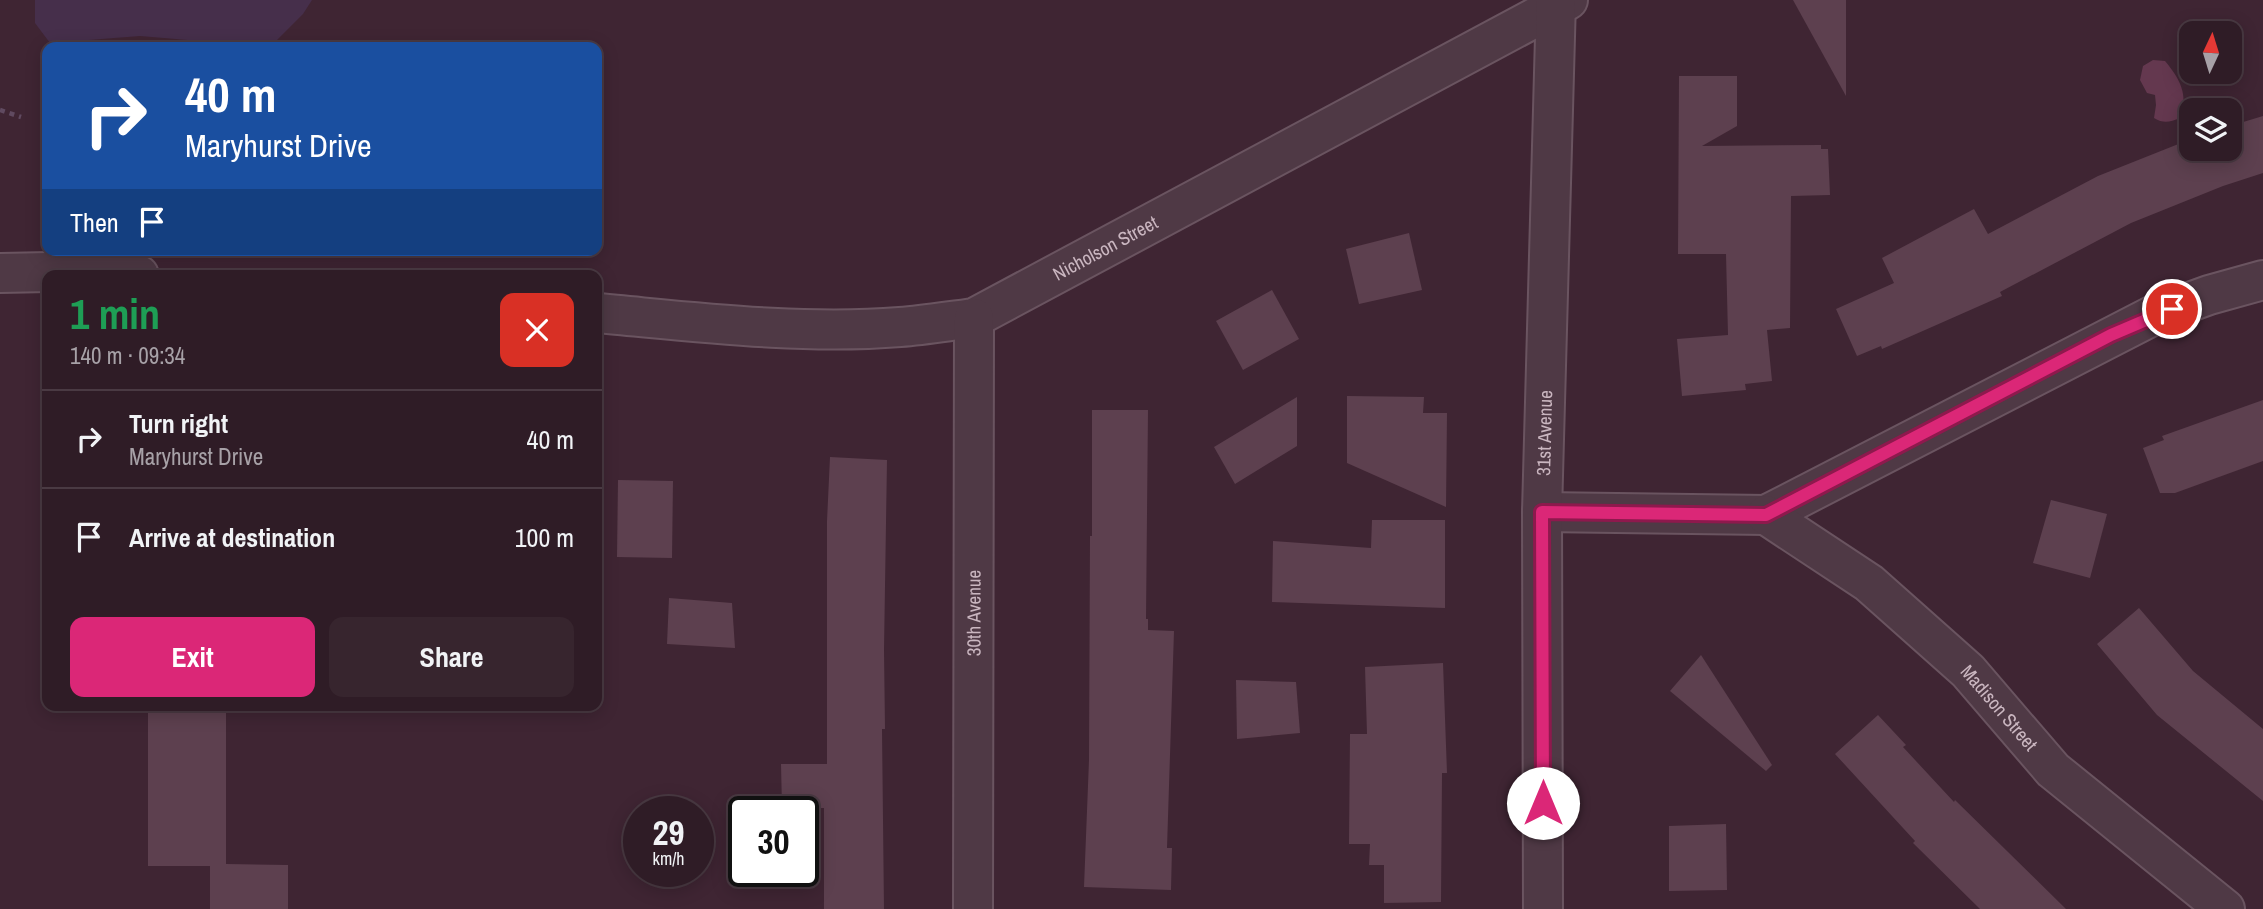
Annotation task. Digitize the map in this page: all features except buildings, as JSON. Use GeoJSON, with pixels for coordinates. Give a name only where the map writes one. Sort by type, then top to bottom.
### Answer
{"type":"FeatureCollection","features":[{"type":"Feature","properties":{"kind":"street","name":"Nicholson Street"},"geometry":{"type":"LineString","coordinates":[[602,313],[813,328],[899,327],[974,318],[1560,3]]}},
{"type":"Feature","properties":{"kind":"street","name":"31st Avenue"},"geometry":{"type":"LineString","coordinates":[[1543,909],[1542,512],[1560,3]]}},
{"type":"Feature","properties":{"kind":"street"},"geometry":{"type":"LineString","coordinates":[[0,273],[42,272]]}},
{"type":"Feature","properties":{"kind":"street"},"geometry":{"type":"LineString","coordinates":[[1542,512],[1766,515],[2143,320],[2209,295],[2263,280]]}},
{"type":"Feature","properties":{"kind":"street","name":"30th Avenue"},"geometry":{"type":"LineString","coordinates":[[973,909],[974,318]]}},
{"type":"Feature","properties":{"kind":"street","name":"Madison Street"},"geometry":{"type":"LineString","coordinates":[[1766,515],[1869,583],[1968,671],[2053,770],[2225,909]]}},
{"type":"Feature","properties":{"kind":"path"},"geometry":{"type":"LineString","coordinates":[[0,110],[20,117]]}},
{"type":"Feature","properties":{"kind":"shaded area"},"geometry":{"type":"Polygon","coordinates":[[[35,0],[312,0],[303,14],[275,42],[211,42],[140,36],[49,42],[35,23],[35,0]]]}},
{"type":"Feature","properties":{"kind":"shaded area"},"geometry":{"type":"Polygon","coordinates":[[[2153,60],[2165,61],[2175,74],[2183,98],[2179,98],[2179,118],[2167,122],[2154,118],[2155,95],[2147,93],[2140,80],[2143,66],[2153,60]]]}},
{"type":"Feature","properties":{"kind":"route"},"geometry":{"type":"LineString","coordinates":[[1543,803],[1542,512],[1766,515],[2034,378],[2111,335],[2172,309]]}}]}
